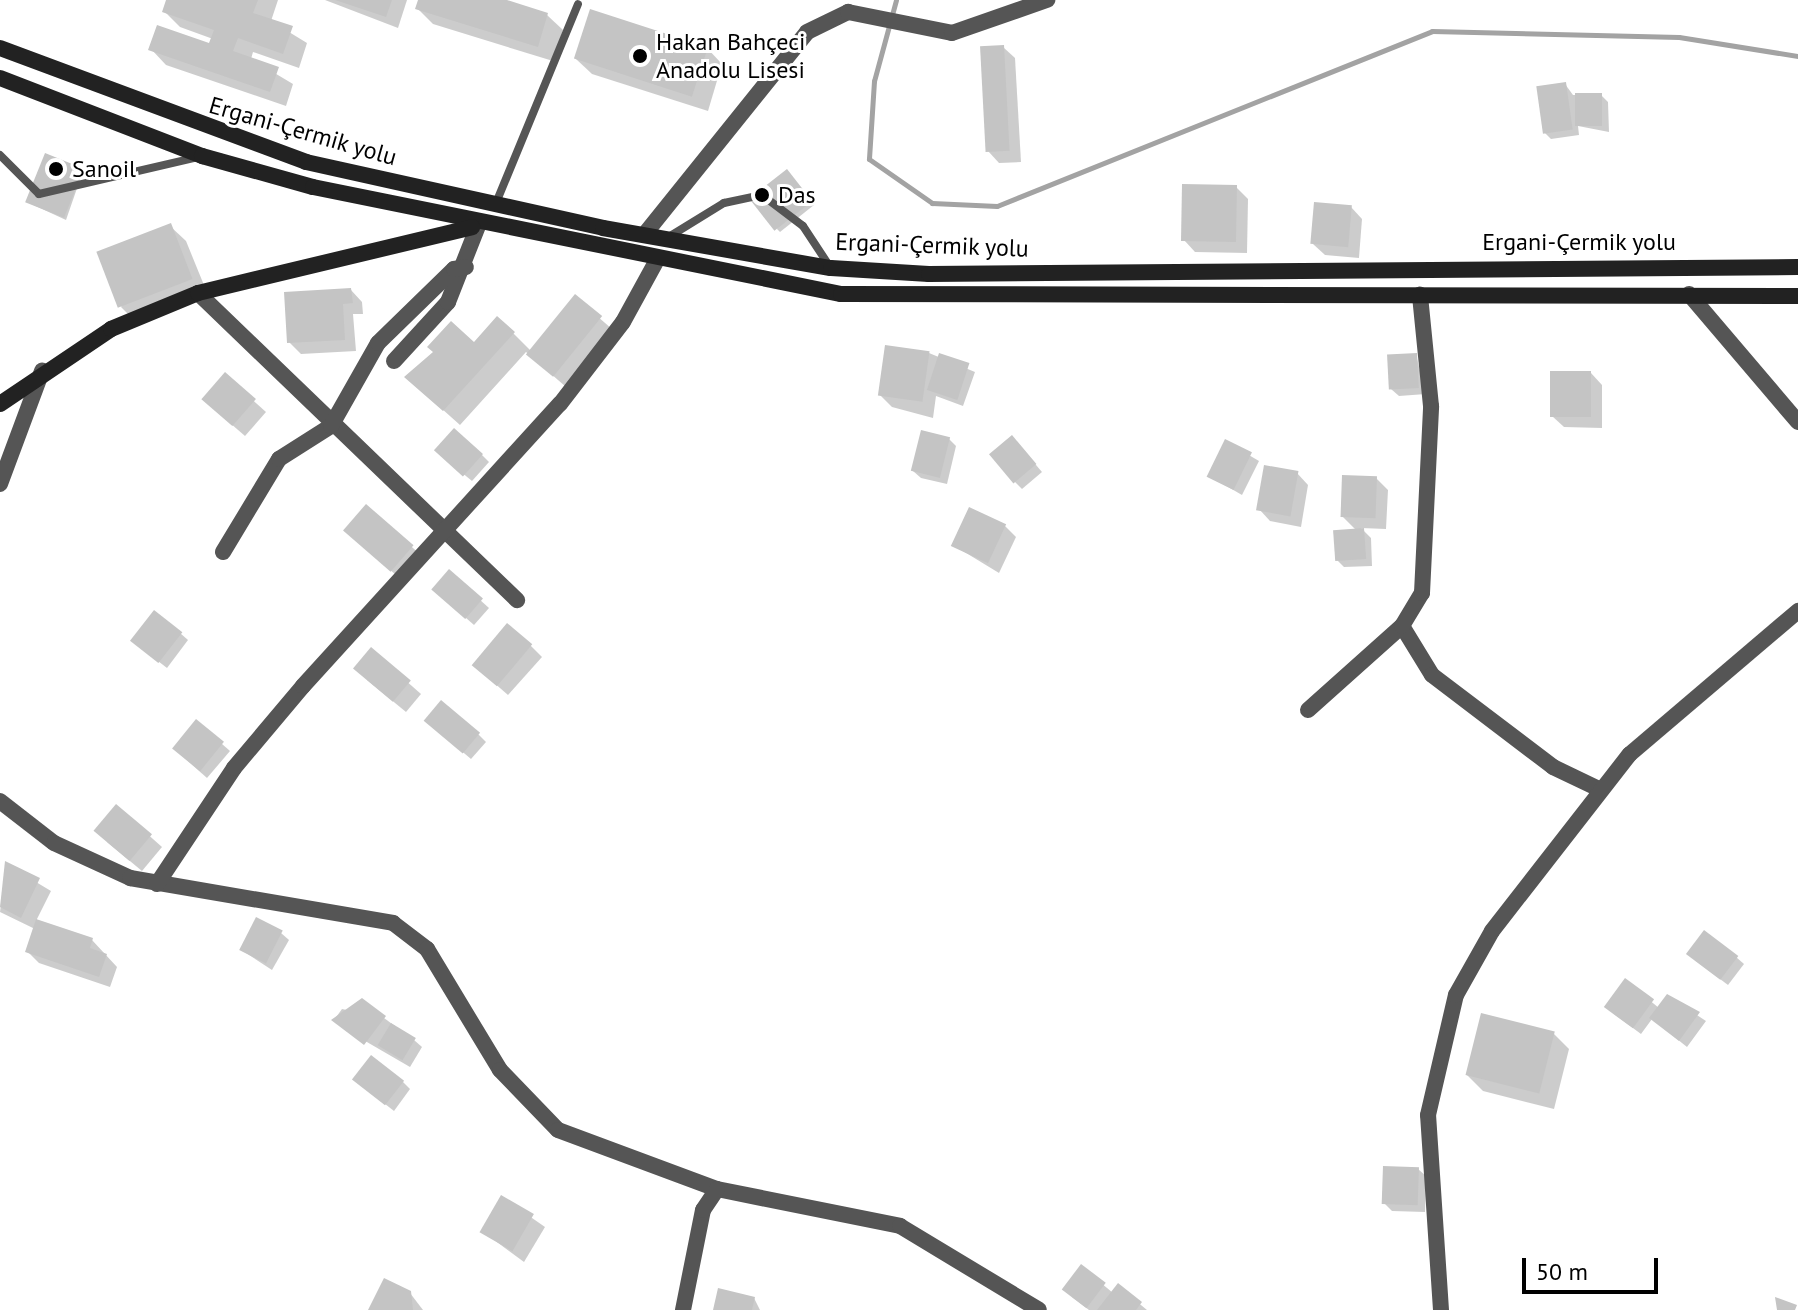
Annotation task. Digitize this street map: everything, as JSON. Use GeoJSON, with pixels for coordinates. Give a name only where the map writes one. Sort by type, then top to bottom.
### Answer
{"type":"FeatureCollection","features":[{"type":"Feature","properties":{"kind":"main road","name":"Ergani-Çermik yolu"},"geometry":{"type":"LineString","coordinates":[[0,48],[306,162],[495,205],[831,268],[929,274],[1798,267]]}},
{"type":"Feature","properties":{"kind":"main road","name":"Ergani-Çermik yolu"},"geometry":{"type":"LineString","coordinates":[[0,78],[202,156],[478,226],[872,298],[1798,296]]}},
{"type":"Feature","properties":{"kind":"main road"},"geometry":{"type":"LineString","coordinates":[[0,404],[42,371],[111,329],[198,293],[478,226]]}},
{"type":"Feature","properties":{"kind":"street"},"geometry":{"type":"LineString","coordinates":[[644,235],[807,32],[848,12],[952,33],[1047,0]]}},
{"type":"Feature","properties":{"kind":"street"},"geometry":{"type":"LineString","coordinates":[[394,361],[448,302],[466,267],[478,226]]}},
{"type":"Feature","properties":{"kind":"street"},"geometry":{"type":"LineString","coordinates":[[157,884],[234,768],[560,404],[623,322],[657,260]]}},
{"type":"Feature","properties":{"kind":"street"},"geometry":{"type":"LineString","coordinates":[[223,552],[279,459],[331,426],[378,343],[454,269],[466,267]]}},
{"type":"Feature","properties":{"kind":"street"},"geometry":{"type":"LineString","coordinates":[[198,293],[331,426],[517,600]]}},
{"type":"Feature","properties":{"kind":"street"},"geometry":{"type":"LineString","coordinates":[[1689,294],[1798,422]]}},
{"type":"Feature","properties":{"kind":"street"},"geometry":{"type":"LineString","coordinates":[[1308,710],[1402,626],[1422,593],[1431,406],[1420,295]]}},
{"type":"Feature","properties":{"kind":"street"},"geometry":{"type":"LineString","coordinates":[[0,484],[42,371]]}},
{"type":"Feature","properties":{"kind":"street"},"geometry":{"type":"LineString","coordinates":[[1441,1310],[1428,1115],[1447,1024],[1492,931],[1630,754],[1798,611]]}},
{"type":"Feature","properties":{"kind":"street"},"geometry":{"type":"LineString","coordinates":[[1402,626],[1432,675],[1553,767],[1601,790]]}},
{"type":"Feature","properties":{"kind":"street"},"geometry":{"type":"LineString","coordinates":[[0,801],[54,843],[157,884],[393,923],[427,949],[532,1109],[611,1153],[717,1189],[900,1226],[1039,1310]]}},
{"type":"Feature","properties":{"kind":"street"},"geometry":{"type":"LineString","coordinates":[[683,1310],[703,1210],[717,1189]]}},
{"type":"Feature","properties":{"kind":"lane"},"geometry":{"type":"LineString","coordinates":[[495,205],[578,4]]}},
{"type":"Feature","properties":{"kind":"lane"},"geometry":{"type":"LineString","coordinates":[[0,155],[39,194],[202,156]]}},
{"type":"Feature","properties":{"kind":"lane"},"geometry":{"type":"LineString","coordinates":[[666,239],[724,203],[762,195],[803,226],[831,268]]}},
{"type":"Feature","properties":{"kind":"building"},"geometry":{"type":"Polygon","coordinates":[[[166,0],[258,0],[253,13],[293,26],[283,54],[238,38],[233,51],[279,67],[270,92],[148,50],[157,25],[209,43],[214,30],[162,12],[166,0]]]}},
{"type":"Feature","properties":{"kind":"building"},"geometry":{"type":"Polygon","coordinates":[[[335,0],[392,0],[386,17],[335,0]]]}},
{"type":"Feature","properties":{"kind":"building"},"geometry":{"type":"Polygon","coordinates":[[[418,0],[507,0],[548,13],[538,47],[415,9],[418,0]]]}},
{"type":"Feature","properties":{"kind":"building"},"geometry":{"type":"Polygon","coordinates":[[[590,9],[708,47],[692,97],[574,58],[590,9]]]}},
{"type":"Feature","properties":{"kind":"building"},"geometry":{"type":"Polygon","coordinates":[[[1004,45],[1010,151],[986,152],[980,46],[1004,45]]]}},
{"type":"Feature","properties":{"kind":"building"},"geometry":{"type":"Polygon","coordinates":[[[1566,82],[1573,130],[1543,134],[1536,86],[1566,82]]]}},
{"type":"Feature","properties":{"kind":"building"},"geometry":{"type":"Polygon","coordinates":[[[1575,93],[1602,93],[1602,126],[1575,126],[1575,93]]]}},
{"type":"Feature","properties":{"kind":"building"},"geometry":{"type":"Polygon","coordinates":[[[45,153],[84,169],[64,218],[25,202],[45,153]]]}},
{"type":"Feature","properties":{"kind":"building"},"geometry":{"type":"Polygon","coordinates":[[[787,169],[812,201],[774,231],[749,199],[787,169]]]}},
{"type":"Feature","properties":{"kind":"building"},"geometry":{"type":"Polygon","coordinates":[[[1182,184],[1237,185],[1236,242],[1181,241],[1182,184]]]}},
{"type":"Feature","properties":{"kind":"building"},"geometry":{"type":"Polygon","coordinates":[[[1314,202],[1352,205],[1348,247],[1310,244],[1314,202]]]}},
{"type":"Feature","properties":{"kind":"building"},"geometry":{"type":"Polygon","coordinates":[[[171,223],[193,279],[118,308],[96,252],[171,223]]]}},
{"type":"Feature","properties":{"kind":"building"},"geometry":{"type":"Polygon","coordinates":[[[351,288],[353,303],[343,304],[345,340],[287,343],[284,292],[351,288]]]}},
{"type":"Feature","properties":{"kind":"building"},"geometry":{"type":"Polygon","coordinates":[[[575,294],[602,316],[553,377],[526,355],[575,294]]]}},
{"type":"Feature","properties":{"kind":"building"},"geometry":{"type":"Polygon","coordinates":[[[497,316],[515,332],[443,411],[404,377],[433,352],[427,347],[451,321],[474,342],[497,316]]]}},
{"type":"Feature","properties":{"kind":"building"},"geometry":{"type":"Polygon","coordinates":[[[885,345],[930,351],[922,402],[878,396],[885,345]]]}},
{"type":"Feature","properties":{"kind":"building"},"geometry":{"type":"Polygon","coordinates":[[[939,353],[969,363],[957,400],[927,390],[939,353]]]}},
{"type":"Feature","properties":{"kind":"building"},"geometry":{"type":"Polygon","coordinates":[[[1417,353],[1419,388],[1389,390],[1387,355],[1417,353]]]}},
{"type":"Feature","properties":{"kind":"building"},"geometry":{"type":"Polygon","coordinates":[[[1550,371],[1591,371],[1591,417],[1550,417],[1550,371]]]}},
{"type":"Feature","properties":{"kind":"building"},"geometry":{"type":"Polygon","coordinates":[[[225,372],[256,399],[232,426],[201,399],[225,372]]]}},
{"type":"Feature","properties":{"kind":"building"},"geometry":{"type":"Polygon","coordinates":[[[454,428],[483,454],[463,476],[434,450],[454,428]]]}},
{"type":"Feature","properties":{"kind":"building"},"geometry":{"type":"Polygon","coordinates":[[[921,430],[950,437],[940,478],[911,471],[921,430]]]}},
{"type":"Feature","properties":{"kind":"building"},"geometry":{"type":"Polygon","coordinates":[[[1012,435],[1036,464],[1013,483],[989,454],[1012,435]]]}},
{"type":"Feature","properties":{"kind":"building"},"geometry":{"type":"Polygon","coordinates":[[[1225,439],[1252,452],[1234,490],[1207,477],[1225,439]]]}},
{"type":"Feature","properties":{"kind":"building"},"geometry":{"type":"Polygon","coordinates":[[[1264,465],[1298,471],[1290,516],[1256,510],[1264,465]]]}},
{"type":"Feature","properties":{"kind":"building"},"geometry":{"type":"Polygon","coordinates":[[[1342,475],[1377,476],[1376,518],[1341,517],[1342,475]]]}},
{"type":"Feature","properties":{"kind":"building"},"geometry":{"type":"Polygon","coordinates":[[[366,504],[414,545],[391,572],[343,530],[366,504]]]}},
{"type":"Feature","properties":{"kind":"building"},"geometry":{"type":"Polygon","coordinates":[[[969,507],[1006,524],[988,563],[951,546],[969,507]]]}},
{"type":"Feature","properties":{"kind":"building"},"geometry":{"type":"Polygon","coordinates":[[[1364,528],[1366,559],[1335,561],[1333,530],[1364,528]]]}},
{"type":"Feature","properties":{"kind":"building"},"geometry":{"type":"Polygon","coordinates":[[[449,569],[483,599],[465,619],[431,589],[449,569]]]}},
{"type":"Feature","properties":{"kind":"building"},"geometry":{"type":"Polygon","coordinates":[[[154,610],[182,632],[158,663],[130,641],[154,610]]]}},
{"type":"Feature","properties":{"kind":"building"},"geometry":{"type":"Polygon","coordinates":[[[507,623],[532,644],[497,686],[472,665],[507,623]]]}},
{"type":"Feature","properties":{"kind":"building"},"geometry":{"type":"Polygon","coordinates":[[[371,647],[411,680],[393,702],[353,668],[371,647]]]}},
{"type":"Feature","properties":{"kind":"building"},"geometry":{"type":"Polygon","coordinates":[[[441,700],[480,733],[463,753],[424,721],[441,700]]]}},
{"type":"Feature","properties":{"kind":"building"},"geometry":{"type":"Polygon","coordinates":[[[196,719],[224,742],[200,771],[172,749],[196,719]]]}},
{"type":"Feature","properties":{"kind":"building"},"geometry":{"type":"Polygon","coordinates":[[[116,804],[152,834],[130,861],[94,831],[116,804]]]}},
{"type":"Feature","properties":{"kind":"building"},"geometry":{"type":"Polygon","coordinates":[[[5,861],[40,878],[21,918],[0,907],[5,861]]]}},
{"type":"Feature","properties":{"kind":"building"},"geometry":{"type":"Polygon","coordinates":[[[256,917],[283,931],[266,964],[239,950],[256,917]]]}},
{"type":"Feature","properties":{"kind":"building"},"geometry":{"type":"Polygon","coordinates":[[[36,919],[93,938],[90,948],[107,954],[99,977],[25,952],[36,919]]]}},
{"type":"Feature","properties":{"kind":"building"},"geometry":{"type":"Polygon","coordinates":[[[1704,930],[1738,956],[1720,980],[1686,954],[1704,930]]]}},
{"type":"Feature","properties":{"kind":"building"},"geometry":{"type":"Polygon","coordinates":[[[1625,978],[1654,999],[1633,1028],[1604,1007],[1625,978]]]}},
{"type":"Feature","properties":{"kind":"building"},"geometry":{"type":"Polygon","coordinates":[[[1667,994],[1700,1012],[1679,1041],[1649,1018],[1667,994]]]}},
{"type":"Feature","properties":{"kind":"building"},"geometry":{"type":"Polygon","coordinates":[[[362,998],[386,1016],[364,1045],[331,1020],[362,998]]]}},
{"type":"Feature","properties":{"kind":"building"},"geometry":{"type":"Polygon","coordinates":[[[1481,1013],[1555,1031],[1539,1093],[1466,1075],[1481,1013]]]}},
{"type":"Feature","properties":{"kind":"building"},"geometry":{"type":"Polygon","coordinates":[[[391,1023],[416,1038],[402,1060],[378,1045],[391,1023]]]}},
{"type":"Feature","properties":{"kind":"building"},"geometry":{"type":"Polygon","coordinates":[[[371,1055],[404,1081],[385,1105],[352,1079],[371,1055]]]}},
{"type":"Feature","properties":{"kind":"building"},"geometry":{"type":"Polygon","coordinates":[[[1383,1166],[1419,1167],[1418,1205],[1382,1204],[1383,1166]]]}},
{"type":"Feature","properties":{"kind":"building"},"geometry":{"type":"Polygon","coordinates":[[[501,1195],[534,1214],[512,1251],[479,1232],[501,1195]]]}},
{"type":"Feature","properties":{"kind":"building"},"geometry":{"type":"Polygon","coordinates":[[[1081,1264],[1106,1283],[1086,1308],[1062,1290],[1081,1264]]]}},
{"type":"Feature","properties":{"kind":"building"},"geometry":{"type":"Polygon","coordinates":[[[384,1278],[411,1291],[413,1310],[368,1310],[384,1278]]]}},
{"type":"Feature","properties":{"kind":"building"},"geometry":{"type":"Polygon","coordinates":[[[1118,1283],[1142,1302],[1136,1310],[1097,1310],[1118,1283]]]}},
{"type":"Feature","properties":{"kind":"building"},"geometry":{"type":"Polygon","coordinates":[[[718,1288],[755,1297],[752,1310],[713,1310],[718,1288]]]}},
{"type":"Feature","properties":{"kind":"building"},"geometry":{"type":"Polygon","coordinates":[[[1775,1297],[1797,1305],[1795,1310],[1777,1310],[1775,1297]]]}},
{"type":"Feature","properties":{"kind":"waterway"},"geometry":{"type":"LineString","coordinates":[[896,0],[874,81],[869,159],[932,203],[997,206],[1432,31],[1679,37],[1798,56]]}},
{"type":"Feature","properties":{"kind":"place","name":"Hakan Bahçeci Anadolu Lisesi"},"geometry":{"type":"Point","coordinates":[640,56]}},
{"type":"Feature","properties":{"kind":"place","name":"Sanoil"},"geometry":{"type":"Point","coordinates":[56,169]}},
{"type":"Feature","properties":{"kind":"place","name":"Das"},"geometry":{"type":"Point","coordinates":[762,195]}}]}
